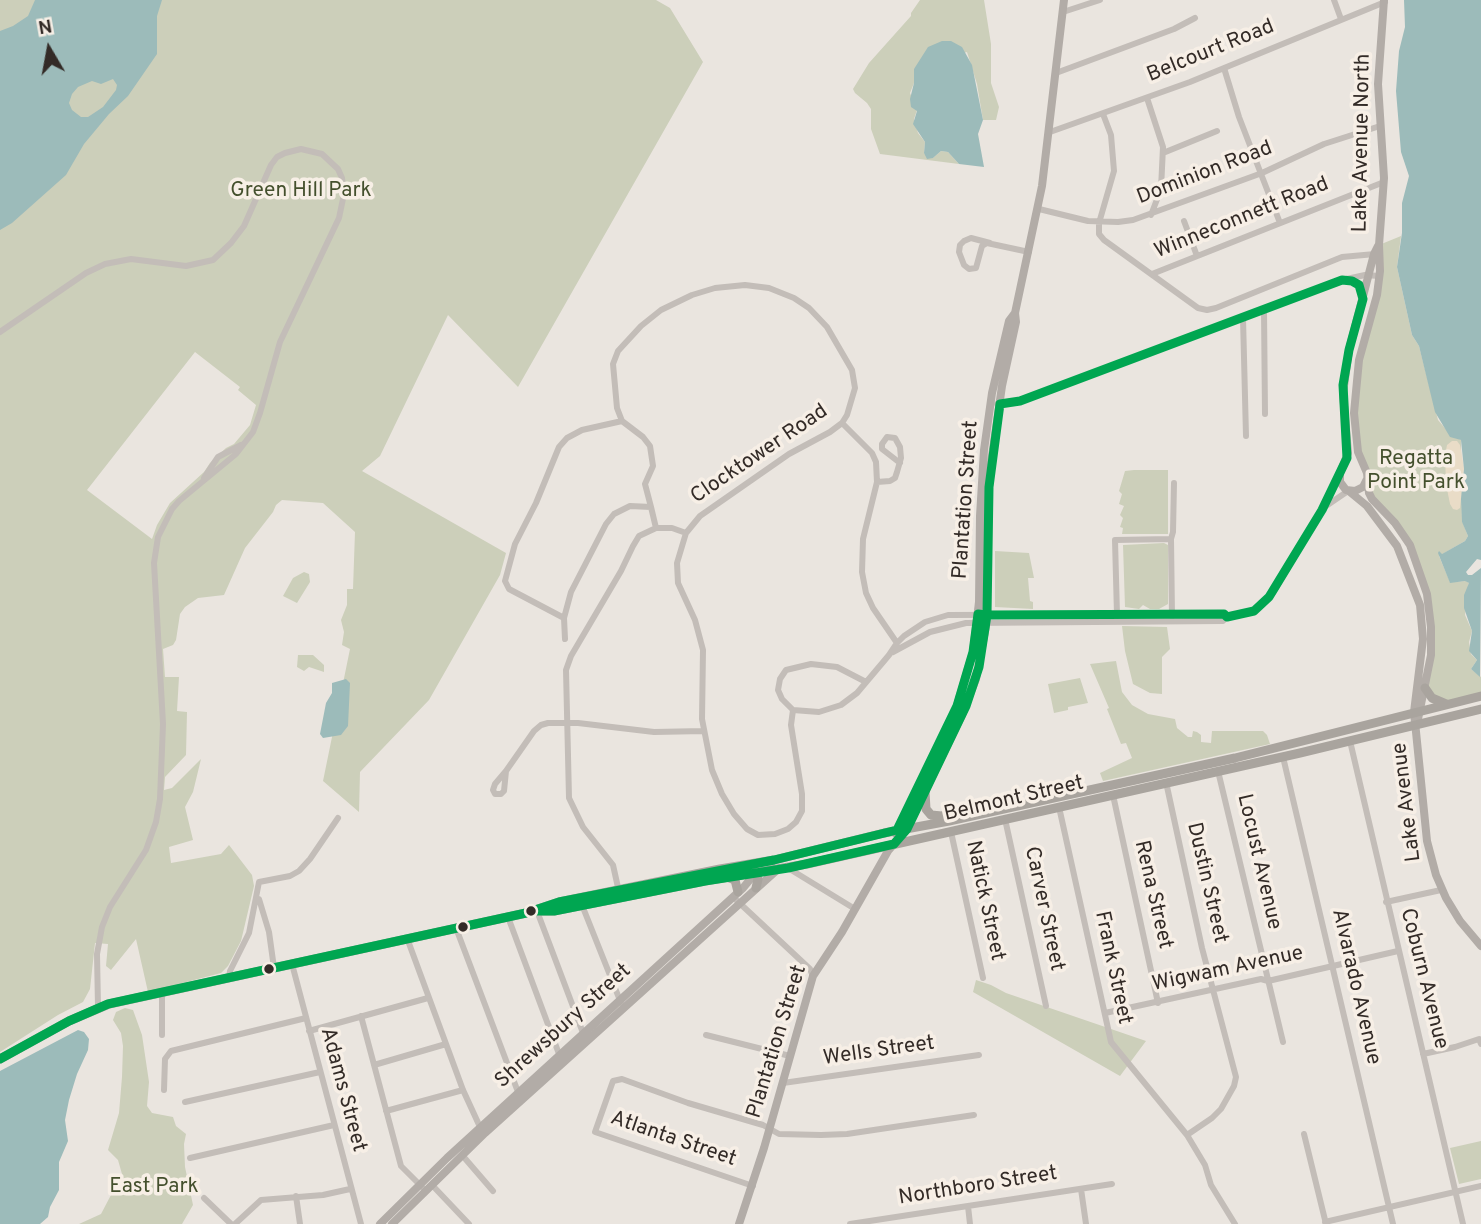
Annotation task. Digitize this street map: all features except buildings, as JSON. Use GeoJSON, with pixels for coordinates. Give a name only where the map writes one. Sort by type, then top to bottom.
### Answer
{"type":"FeatureCollection","features":[{"type":"Feature","properties":{"kind":"highway"},"geometry":{"type":"LineString","coordinates":[[1425,688],[1432,698],[1448,704]]}},
{"type":"Feature","properties":{"kind":"highway","name":"Belmont Street"},"geometry":{"type":"LineString","coordinates":[[0,1059],[98,1007],[508,918],[559,902],[756,872],[902,830],[1275,748],[1481,696]]}},
{"type":"Feature","properties":{"kind":"highway","name":"Belmont Street"},"geometry":{"type":"LineString","coordinates":[[537,911],[554,911],[582,905],[619,893],[750,863],[788,868],[1283,757],[1481,709]]}},
{"type":"Feature","properties":{"kind":"highway"},"geometry":{"type":"LineString","coordinates":[[925,792],[926,809],[934,816],[1015,800],[1028,803]]}},
{"type":"Feature","properties":{"kind":"highway"},"geometry":{"type":"LineString","coordinates":[[750,863],[758,879],[756,888]]}},
{"type":"Feature","properties":{"kind":"highway"},"geometry":{"type":"LineString","coordinates":[[726,877],[735,880],[736,898]]}},
{"type":"Feature","properties":{"kind":"main road","name":"Plantation Street"},"geometry":{"type":"LineString","coordinates":[[739,1224],[753,1186],[812,979],[925,792],[972,689],[981,655],[988,494],[996,404],[1039,209],[1064,0]]}},
{"type":"Feature","properties":{"kind":"main road","name":"Lake Avenue North"},"geometry":{"type":"LineString","coordinates":[[1385,1],[1378,84],[1384,182],[1374,276],[1377,295],[1359,360],[1354,413],[1358,452],[1372,499],[1405,537],[1417,560],[1425,585],[1432,634],[1425,688],[1418,711]]}},
{"type":"Feature","properties":{"kind":"main road","name":"Lake Avenue North"},"geometry":{"type":"LineString","coordinates":[[1340,474],[1348,453],[1343,413],[1346,363],[1363,299],[1374,276]]}},
{"type":"Feature","properties":{"kind":"main road"},"geometry":{"type":"LineString","coordinates":[[1353,465],[1366,472],[1363,487],[1349,491],[1342,486],[1340,474],[1353,465]]}},
{"type":"Feature","properties":{"kind":"main road","name":"Lake Avenue North"},"geometry":{"type":"LineString","coordinates":[[1349,491],[1367,506],[1397,546],[1418,597],[1423,639],[1417,724]]}},
{"type":"Feature","properties":{"kind":"main road","name":"Plantation Street"},"geometry":{"type":"LineString","coordinates":[[902,830],[957,706],[982,618]]}},
{"type":"Feature","properties":{"kind":"main road","name":"Lake Avenue"},"geometry":{"type":"LineString","coordinates":[[1417,724],[1425,830],[1431,861],[1441,890],[1460,921],[1481,946]]}},
{"type":"Feature","properties":{"kind":"main road","name":"Shrewsbury Street"},"geometry":{"type":"LineString","coordinates":[[736,898],[756,888],[775,865]]}},
{"type":"Feature","properties":{"kind":"main road","name":"Shrewsbury Street"},"geometry":{"type":"LineString","coordinates":[[380,1224],[463,1155],[736,898],[756,872]]}},
{"type":"Feature","properties":{"kind":"main road","name":"Shrewsbury Street"},"geometry":{"type":"LineString","coordinates":[[392,1224],[480,1127],[583,1033],[621,1004]]}},
{"type":"Feature","properties":{"kind":"street"},"geometry":{"type":"LineString","coordinates":[[1063,12],[1100,0]]}},
{"type":"Feature","properties":{"kind":"street"},"geometry":{"type":"LineString","coordinates":[[1334,0],[1341,19]]}},
{"type":"Feature","properties":{"kind":"street","name":"Belcourt Road"},"geometry":{"type":"LineString","coordinates":[[1050,132],[1224,68],[1385,1]]}},
{"type":"Feature","properties":{"kind":"street"},"geometry":{"type":"LineString","coordinates":[[1056,73],[1174,29],[1195,18]]}},
{"type":"Feature","properties":{"kind":"street"},"geometry":{"type":"LineString","coordinates":[[1224,68],[1239,117],[1280,223]]}},
{"type":"Feature","properties":{"kind":"street"},"geometry":{"type":"LineString","coordinates":[[1147,98],[1162,141],[1163,153],[1161,189],[1151,215]]}},
{"type":"Feature","properties":{"kind":"street"},"geometry":{"type":"LineString","coordinates":[[1103,114],[1111,135],[1114,171],[1099,223],[1099,234],[1198,308],[1210,310],[1342,257],[1377,255]]}},
{"type":"Feature","properties":{"kind":"street","name":"Dominion Road"},"geometry":{"type":"LineString","coordinates":[[1039,209],[1099,223],[1128,221],[1151,215],[1262,173],[1324,144],[1380,126]]}},
{"type":"Feature","properties":{"kind":"street"},"geometry":{"type":"LineString","coordinates":[[1163,153],[1217,131]]}},
{"type":"Feature","properties":{"kind":"street"},"geometry":{"type":"LineString","coordinates":[[0,332],[86,273],[105,264],[131,258],[186,266],[213,260],[244,226],[275,160],[288,152],[307,149],[322,154],[338,169],[344,187],[336,225],[280,342],[260,413],[248,440],[218,457],[198,485],[172,509],[160,532],[156,547],[154,587],[163,724],[160,799],[154,830],[146,850],[110,907],[102,927],[97,954],[98,1007]]}},
{"type":"Feature","properties":{"kind":"street","name":"Winneconnett Road"},"geometry":{"type":"LineString","coordinates":[[1152,274],[1384,182]]}},
{"type":"Feature","properties":{"kind":"street"},"geometry":{"type":"LineString","coordinates":[[1184,221],[1197,256]]}},
{"type":"Feature","properties":{"kind":"street"},"geometry":{"type":"LineString","coordinates":[[990,243],[982,246],[975,269],[964,265],[959,252],[964,241],[971,238],[1029,252]]}},
{"type":"Feature","properties":{"kind":"street"},"geometry":{"type":"LineString","coordinates":[[996,404],[1029,398],[1345,279],[1374,276]]}},
{"type":"Feature","properties":{"kind":"street"},"geometry":{"type":"LineString","coordinates":[[1345,279],[1359,285],[1363,299]]}},
{"type":"Feature","properties":{"kind":"street","name":"Clocktower Road"},"geometry":{"type":"LineString","coordinates":[[622,421],[615,401],[614,358],[650,318],[705,290],[745,285],[769,288],[794,298],[809,308],[827,327],[850,366],[855,384],[852,404],[842,423],[789,454],[731,494],[700,516],[686,533]]}},
{"type":"Feature","properties":{"kind":"street"},"geometry":{"type":"LineString","coordinates":[[1264,310],[1265,414]]}},
{"type":"Feature","properties":{"kind":"street"},"geometry":{"type":"LineString","coordinates":[[1243,318],[1246,436]]}},
{"type":"Feature","properties":{"kind":"street"},"geometry":{"type":"LineString","coordinates":[[1343,413],[1354,413]]}},
{"type":"Feature","properties":{"kind":"street"},"geometry":{"type":"LineString","coordinates":[[565,618],[509,589],[505,582],[515,544],[536,503],[559,447],[567,438],[582,430],[622,421],[643,437],[650,446],[653,466],[645,484],[656,528]]}},
{"type":"Feature","properties":{"kind":"street"},"geometry":{"type":"LineString","coordinates":[[842,423],[874,457],[877,467],[877,482],[863,539],[862,572],[866,593],[873,608],[897,643]]}},
{"type":"Feature","properties":{"kind":"street"},"geometry":{"type":"LineString","coordinates":[[877,482],[893,479],[900,463]]}},
{"type":"Feature","properties":{"kind":"street"},"geometry":{"type":"LineString","coordinates":[[866,682],[848,671],[829,665],[810,664],[792,668],[781,676],[778,690],[782,699],[793,710],[815,712],[837,707],[849,700],[866,682],[889,655],[897,643],[914,628],[936,618],[959,613],[982,618],[1172,618],[1223,621],[1227,617],[1251,612],[1269,597],[1322,510],[1340,474]]}},
{"type":"Feature","properties":{"kind":"street"},"geometry":{"type":"LineString","coordinates":[[1172,618],[1171,539],[1174,483]]}},
{"type":"Feature","properties":{"kind":"street"},"geometry":{"type":"LineString","coordinates":[[1322,510],[1349,491]]}},
{"type":"Feature","properties":{"kind":"street"},"geometry":{"type":"LineString","coordinates":[[565,639],[569,598],[606,524],[614,514],[630,506],[651,507]]}},
{"type":"Feature","properties":{"kind":"street"},"geometry":{"type":"LineString","coordinates":[[619,893],[613,865],[583,827],[569,798],[566,670],[571,656],[639,536],[656,528],[672,528],[686,533],[678,554],[678,583],[692,612],[702,644],[705,666],[702,711],[714,777],[734,815],[754,833],[779,833],[792,826],[802,811],[802,794],[791,725],[793,710]]}},
{"type":"Feature","properties":{"kind":"street"},"geometry":{"type":"LineString","coordinates":[[1117,618],[1115,540],[1171,539]]}},
{"type":"Feature","properties":{"kind":"street"},"geometry":{"type":"LineString","coordinates":[[889,655],[906,643],[930,632],[982,618]]}},
{"type":"Feature","properties":{"kind":"street"},"geometry":{"type":"LineString","coordinates":[[506,771],[538,727],[548,723],[567,722],[654,732],[704,732]]}},
{"type":"Feature","properties":{"kind":"street","name":"Coburn Avenue"},"geometry":{"type":"LineString","coordinates":[[1350,741],[1463,1224]]}},
{"type":"Feature","properties":{"kind":"street","name":"Alvarado Avenue"},"geometry":{"type":"LineString","coordinates":[[1283,757],[1393,1224]]}},
{"type":"Feature","properties":{"kind":"street","name":"Locust Avenue"},"geometry":{"type":"LineString","coordinates":[[1219,771],[1283,1042]]}},
{"type":"Feature","properties":{"kind":"street","name":"Dustin Street"},"geometry":{"type":"LineString","coordinates":[[1166,782],[1236,1080],[1218,1112],[1187,1135]]}},
{"type":"Feature","properties":{"kind":"street","name":"Rena Street"},"geometry":{"type":"LineString","coordinates":[[1113,795],[1158,1003]]}},
{"type":"Feature","properties":{"kind":"street","name":"Frank Street"},"geometry":{"type":"LineString","coordinates":[[1059,807],[1110,1040],[1116,1051],[1187,1135],[1205,1164],[1211,1185],[1235,1224]]}},
{"type":"Feature","properties":{"kind":"street"},"geometry":{"type":"LineString","coordinates":[[229,978],[249,933],[259,882],[290,876],[306,865],[338,818]]}},
{"type":"Feature","properties":{"kind":"street","name":"Carver Street"},"geometry":{"type":"LineString","coordinates":[[1005,819],[1046,1006]]}},
{"type":"Feature","properties":{"kind":"street","name":"Natick Street"},"geometry":{"type":"LineString","coordinates":[[951,832],[983,978]]}},
{"type":"Feature","properties":{"kind":"street"},"geometry":{"type":"LineString","coordinates":[[788,868],[855,909]]}},
{"type":"Feature","properties":{"kind":"street"},"geometry":{"type":"LineString","coordinates":[[1386,902],[1441,890]]}},
{"type":"Feature","properties":{"kind":"street"},"geometry":{"type":"LineString","coordinates":[[256,898],[260,898],[270,932],[274,968]]}},
{"type":"Feature","properties":{"kind":"street"},"geometry":{"type":"LineString","coordinates":[[736,898],[810,969],[812,979]]}},
{"type":"Feature","properties":{"kind":"street"},"geometry":{"type":"LineString","coordinates":[[582,905],[621,1004]]}},
{"type":"Feature","properties":{"kind":"street"},"geometry":{"type":"LineString","coordinates":[[537,911],[583,1033]]}},
{"type":"Feature","properties":{"kind":"street"},"geometry":{"type":"LineString","coordinates":[[508,918],[559,1054]]}},
{"type":"Feature","properties":{"kind":"street"},"geometry":{"type":"LineString","coordinates":[[456,928],[518,1092]]}},
{"type":"Feature","properties":{"kind":"street"},"geometry":{"type":"LineString","coordinates":[[407,938],[463,1090],[480,1127]]}},
{"type":"Feature","properties":{"kind":"street","name":"Wigwam Avenue"},"geometry":{"type":"LineString","coordinates":[[1105,1013],[1261,979],[1268,981],[1398,951]]}},
{"type":"Feature","properties":{"kind":"street","name":"Adams Street"},"geometry":{"type":"LineString","coordinates":[[292,964],[361,1224]]}},
{"type":"Feature","properties":{"kind":"street"},"geometry":{"type":"LineString","coordinates":[[162,993],[162,1035]]}},
{"type":"Feature","properties":{"kind":"street"},"geometry":{"type":"LineString","coordinates":[[309,1031],[428,998]]}},
{"type":"Feature","properties":{"kind":"street"},"geometry":{"type":"LineString","coordinates":[[361,1016],[401,1166],[469,1223]]}},
{"type":"Feature","properties":{"kind":"street"},"geometry":{"type":"LineString","coordinates":[[164,1090],[165,1059],[171,1051],[306,1018]]}},
{"type":"Feature","properties":{"kind":"street"},"geometry":{"type":"LineString","coordinates":[[706,1035],[790,1056]]}},
{"type":"Feature","properties":{"kind":"street"},"geometry":{"type":"LineString","coordinates":[[1423,1055],[1479,1038],[1481,1044]]}},
{"type":"Feature","properties":{"kind":"street"},"geometry":{"type":"LineString","coordinates":[[374,1065],[446,1044]]}},
{"type":"Feature","properties":{"kind":"street","name":"Wells Street"},"geometry":{"type":"LineString","coordinates":[[783,1083],[979,1055]]}},
{"type":"Feature","properties":{"kind":"street"},"geometry":{"type":"LineString","coordinates":[[185,1102],[320,1072]]}},
{"type":"Feature","properties":{"kind":"street","name":"Atlanta Street"},"geometry":{"type":"LineString","coordinates":[[753,1186],[595,1132],[608,1091],[615,1079],[758,1123],[769,1129]]}},
{"type":"Feature","properties":{"kind":"street"},"geometry":{"type":"LineString","coordinates":[[386,1111],[463,1090]]}},
{"type":"Feature","properties":{"kind":"street"},"geometry":{"type":"LineString","coordinates":[[769,1129],[779,1134],[838,1134],[974,1115]]}},
{"type":"Feature","properties":{"kind":"street"},"geometry":{"type":"LineString","coordinates":[[190,1157],[334,1125]]}},
{"type":"Feature","properties":{"kind":"street"},"geometry":{"type":"LineString","coordinates":[[1304,1134],[1325,1223],[1481,1186]]}},
{"type":"Feature","properties":{"kind":"street"},"geometry":{"type":"LineString","coordinates":[[463,1155],[493,1191]]}},
{"type":"Feature","properties":{"kind":"street","name":"Northboro Street"},"geometry":{"type":"LineString","coordinates":[[853,1224],[1112,1184]]}},
{"type":"Feature","properties":{"kind":"street"},"geometry":{"type":"LineString","coordinates":[[204,1198],[233,1224],[261,1200],[296,1195],[323,1195],[350,1189]]}},
{"type":"Feature","properties":{"kind":"street"},"geometry":{"type":"LineString","coordinates":[[1080,1189],[1086,1224]]}},
{"type":"Feature","properties":{"kind":"street"},"geometry":{"type":"LineString","coordinates":[[296,1195],[300,1224]]}},
{"type":"Feature","properties":{"kind":"street"},"geometry":{"type":"LineString","coordinates":[[968,1206],[970,1224]]}},
{"type":"Feature","properties":{"kind":"green space","name":"Green Hill Park"},"geometry":{"type":"Polygon","coordinates":[[[0,0],[656,0],[670,8],[703,62],[518,387],[448,315],[380,456],[362,471],[506,553],[500,575],[429,700],[360,772],[359,812],[323,781],[350,649],[342,645],[344,632],[341,620],[347,605],[347,589],[353,589],[355,532],[323,503],[282,500],[245,548],[224,595],[198,598],[185,607],[180,614],[176,640],[173,645],[163,649],[165,677],[179,677],[177,711],[187,712],[186,755],[165,777],[164,790],[172,788],[201,759],[193,792],[185,807],[193,840],[169,847],[171,863],[221,854],[229,845],[252,875],[254,886],[241,941],[228,966],[221,973],[148,992],[136,939],[111,970],[106,966],[108,944],[95,943],[90,989],[83,1002],[0,1052],[0,0]],[[195,352],[87,490],[152,539],[170,503],[226,448],[234,444],[250,425],[256,405],[238,390],[240,387],[195,352]]]}},
{"type":"Feature","properties":{"kind":"green space"},"geometry":{"type":"Polygon","coordinates":[[[920,0],[984,0],[991,44],[991,83],[999,107],[996,120],[983,120],[977,84],[967,52],[914,69],[914,83],[910,93],[917,110],[914,119],[918,133],[925,142],[924,153],[933,158],[941,151],[948,152],[959,164],[880,154],[871,129],[871,109],[853,89],[869,63],[911,16],[920,0]]]}},
{"type":"Feature","properties":{"kind":"green space","name":"Regatta Point Park"},"geometry":{"type":"Polygon","coordinates":[[[1401,236],[1397,267],[1412,335],[1419,346],[1438,420],[1450,434],[1461,440],[1462,521],[1468,536],[1465,541],[1439,556],[1450,582],[1469,583],[1465,615],[1472,631],[1469,642],[1471,654],[1477,660],[1471,669],[1481,677],[1481,696],[1448,704],[1425,688],[1432,634],[1417,560],[1369,493],[1361,461],[1355,392],[1372,314],[1379,245],[1401,236]]]}},
{"type":"Feature","properties":{"kind":"green space"},"geometry":{"type":"Polygon","coordinates":[[[1168,470],[1168,534],[1122,534],[1123,528],[1120,527],[1123,518],[1120,515],[1124,506],[1119,504],[1122,494],[1119,491],[1125,471],[1168,470]]]}},
{"type":"Feature","properties":{"kind":"green space"},"geometry":{"type":"Polygon","coordinates":[[[1123,545],[1168,545],[1168,604],[1159,609],[1150,609],[1143,605],[1139,609],[1125,607],[1123,545]]]}},
{"type":"Feature","properties":{"kind":"green space"},"geometry":{"type":"Polygon","coordinates":[[[995,551],[1029,553],[1034,578],[1028,578],[1033,609],[995,607],[995,551]]]}},
{"type":"Feature","properties":{"kind":"green space"},"geometry":{"type":"Polygon","coordinates":[[[304,572],[309,574],[310,582],[297,603],[283,596],[293,578],[304,572]]]}},
{"type":"Feature","properties":{"kind":"green space"},"geometry":{"type":"Polygon","coordinates":[[[1122,626],[1167,627],[1170,649],[1162,657],[1162,694],[1150,693],[1133,684],[1122,626]]]}},
{"type":"Feature","properties":{"kind":"green space"},"geometry":{"type":"Polygon","coordinates":[[[298,655],[313,655],[324,665],[324,672],[309,667],[304,671],[297,667],[298,655]]]}},
{"type":"Feature","properties":{"kind":"green space"},"geometry":{"type":"Polygon","coordinates":[[[1116,661],[1122,692],[1132,705],[1148,714],[1175,719],[1177,728],[1188,737],[1192,737],[1193,731],[1197,732],[1201,735],[1201,742],[1211,743],[1212,731],[1263,731],[1270,744],[1103,781],[1100,773],[1132,758],[1126,743],[1121,744],[1090,664],[1116,661]]]}},
{"type":"Feature","properties":{"kind":"green space"},"geometry":{"type":"Polygon","coordinates":[[[1080,678],[1088,703],[1054,713],[1048,684],[1080,678]]]}},
{"type":"Feature","properties":{"kind":"green space"},"geometry":{"type":"Polygon","coordinates":[[[976,980],[1006,993],[1146,1041],[1120,1076],[973,992],[976,980]]]}},
{"type":"Feature","properties":{"kind":"green space","name":"East Park"},"geometry":{"type":"Polygon","coordinates":[[[125,1008],[133,1010],[142,1035],[149,1082],[147,1106],[152,1113],[173,1117],[176,1126],[186,1134],[185,1167],[193,1205],[182,1224],[79,1224],[101,1214],[122,1174],[118,1160],[108,1150],[119,1113],[122,1077],[121,1033],[113,1020],[116,1012],[125,1008]]]}},
{"type":"Feature","properties":{"kind":"green space"},"geometry":{"type":"Polygon","coordinates":[[[1481,1141],[1481,1179],[1459,1184],[1450,1148],[1481,1141]]]}},
{"type":"Feature","properties":{"kind":"sand"},"geometry":{"type":"Polygon","coordinates":[[[1457,441],[1460,445],[1464,468],[1460,508],[1457,510],[1450,504],[1446,484],[1445,456],[1447,445],[1457,441]]]}},
{"type":"Feature","properties":{"kind":"water"},"geometry":{"type":"Polygon","coordinates":[[[35,0],[162,0],[157,16],[157,54],[128,96],[84,144],[66,175],[12,223],[0,230],[0,31],[28,16],[35,0]],[[113,79],[101,84],[92,81],[78,87],[69,103],[72,110],[81,117],[88,117],[103,107],[117,85],[113,79]]]}},
{"type":"Feature","properties":{"kind":"water"},"geometry":{"type":"Polygon","coordinates":[[[1404,0],[1481,0],[1481,560],[1477,559],[1466,572],[1472,575],[1481,568],[1480,677],[1471,669],[1477,660],[1469,651],[1472,631],[1464,608],[1464,595],[1469,583],[1450,583],[1438,553],[1439,551],[1442,554],[1465,541],[1468,536],[1462,522],[1464,469],[1461,440],[1450,437],[1435,412],[1419,346],[1412,335],[1397,267],[1402,233],[1402,203],[1409,176],[1401,152],[1396,91],[1399,51],[1405,27],[1404,0]]]}},
{"type":"Feature","properties":{"kind":"water"},"geometry":{"type":"Polygon","coordinates":[[[942,41],[951,41],[962,47],[972,65],[983,120],[978,134],[984,167],[959,164],[948,152],[941,151],[933,158],[927,159],[924,153],[925,142],[913,124],[917,111],[911,107],[910,99],[914,69],[928,47],[942,41]]]}},
{"type":"Feature","properties":{"kind":"water"},"geometry":{"type":"Polygon","coordinates":[[[346,679],[350,683],[348,726],[341,735],[323,738],[320,734],[326,703],[332,693],[332,683],[346,679]]]}},
{"type":"Feature","properties":{"kind":"water"},"geometry":{"type":"Polygon","coordinates":[[[78,1030],[84,1032],[89,1039],[88,1050],[69,1100],[65,1120],[68,1141],[59,1162],[59,1190],[48,1217],[40,1224],[0,1224],[0,1071],[78,1030]]]}},
{"type":"Feature","properties":{"kind":"transit line"},"geometry":{"type":"LineString","coordinates":[[1342,280],[1359,285],[1363,299],[1343,385],[1347,458],[1322,510],[1269,597],[1254,611],[1227,617],[1224,614],[987,615],[989,487],[1000,404],[1020,401],[1342,280]]}},
{"type":"Feature","properties":{"kind":"transit line"},"geometry":{"type":"LineString","coordinates":[[0,1059],[69,1021],[108,1004],[526,913],[559,902],[774,860],[897,830],[957,706],[973,652],[978,614],[987,615]]}},
{"type":"Feature","properties":{"kind":"transit line"},"geometry":{"type":"LineString","coordinates":[[537,911],[554,911],[705,881],[788,868],[894,844],[907,829],[966,706],[979,667],[987,615]]}}]}
